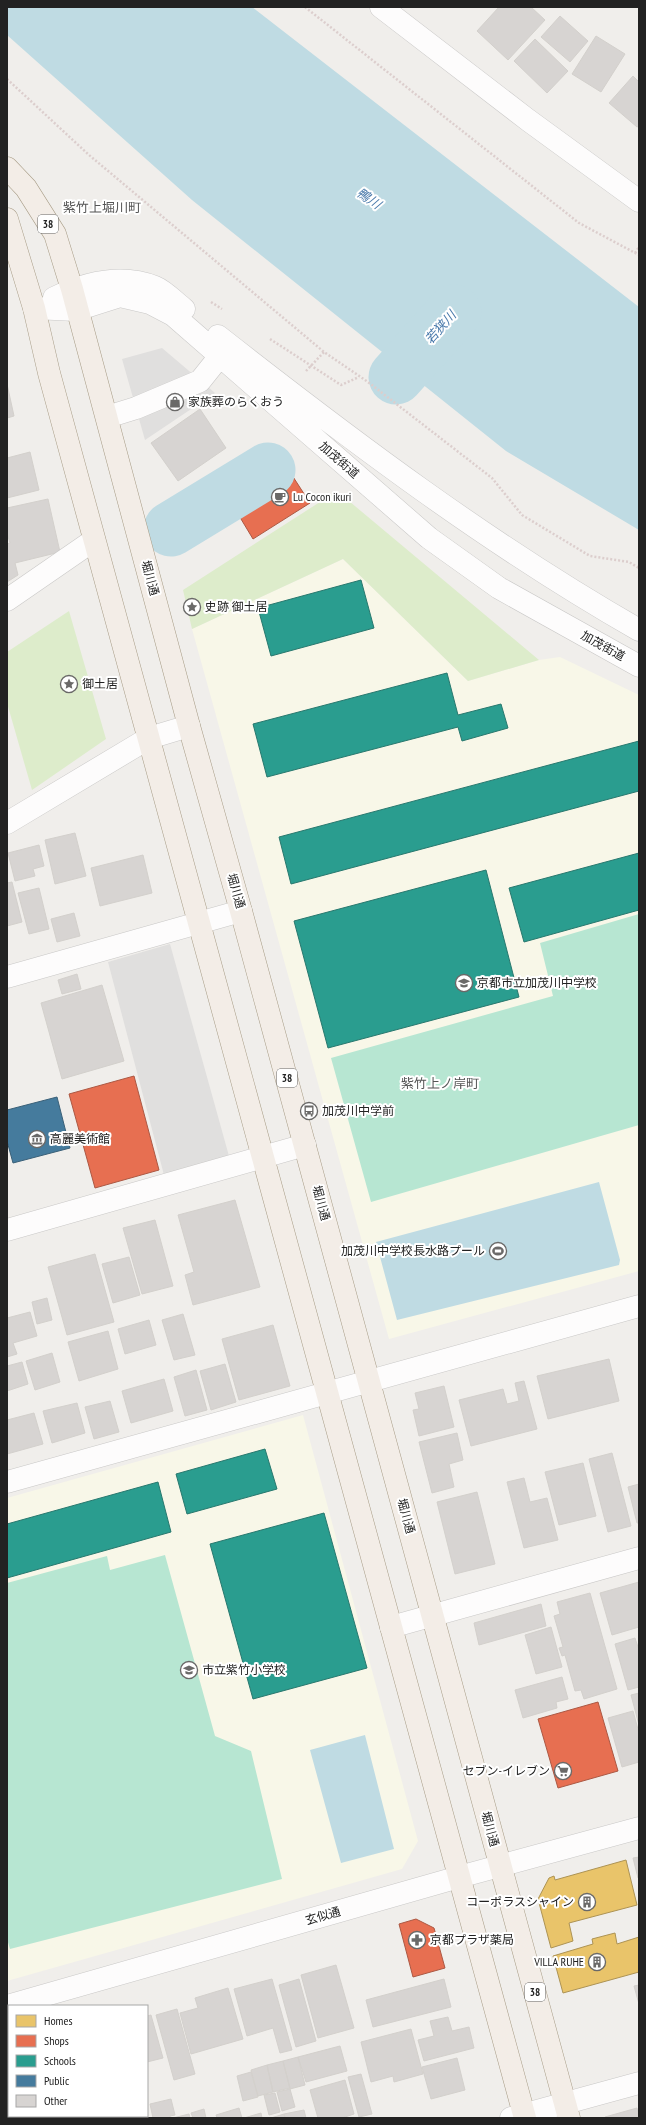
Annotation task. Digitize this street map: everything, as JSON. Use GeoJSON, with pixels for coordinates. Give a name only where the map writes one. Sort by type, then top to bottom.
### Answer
{"type":"FeatureCollection","features":[{"type":"Feature","properties":{"kind":"main road","name":"38"},"geometry":{"type":"LineString","coordinates":[[7,168],[26,188],[54,234],[74,299]]}},
{"type":"Feature","properties":{"kind":"main road"},"geometry":{"type":"LineString","coordinates":[[7,219],[34,308],[49,374],[459,1877],[520,2117]]}},
{"type":"Feature","properties":{"kind":"main road","name":"堀川通"},"geometry":{"type":"LineString","coordinates":[[74,299],[567,2111]]}},
{"type":"Feature","properties":{"kind":"street"},"geometry":{"type":"LineString","coordinates":[[381,7],[528,120],[639,201]]}},
{"type":"Feature","properties":{"kind":"street","name":"加茂街道"},"geometry":{"type":"LineString","coordinates":[[74,299],[117,279],[156,287],[339,431],[582,598],[639,630]]}},
{"type":"Feature","properties":{"kind":"street","name":"加茂街道"},"geometry":{"type":"LineString","coordinates":[[34,308],[74,299],[120,296],[150,303],[173,315],[429,538],[499,588],[639,666]]}},
{"type":"Feature","properties":{"kind":"street"},"geometry":{"type":"LineString","coordinates":[[107,417],[136,408],[200,381],[220,356]]}},
{"type":"Feature","properties":{"kind":"street"},"geometry":{"type":"LineString","coordinates":[[7,600],[94,540]]}},
{"type":"Feature","properties":{"kind":"street"},"geometry":{"type":"LineString","coordinates":[[7,823],[149,738],[189,726]]}},
{"type":"Feature","properties":{"kind":"street"},"geometry":{"type":"LineString","coordinates":[[7,976],[241,911]]}},
{"type":"Feature","properties":{"kind":"street"},"geometry":{"type":"LineString","coordinates":[[7,1230],[305,1145]]}},
{"type":"Feature","properties":{"kind":"street"},"geometry":{"type":"LineString","coordinates":[[7,1482],[639,1306]]}},
{"type":"Feature","properties":{"kind":"street"},"geometry":{"type":"LineString","coordinates":[[391,1628],[639,1558]]}},
{"type":"Feature","properties":{"kind":"street","name":"玄似通"},"geometry":{"type":"LineString","coordinates":[[11,2005],[459,1877],[639,1828]]}},
{"type":"Feature","properties":{"kind":"street"},"geometry":{"type":"LineString","coordinates":[[520,2117],[567,2111],[639,2083]]}},
{"type":"Feature","properties":{"kind":"path"},"geometry":{"type":"LineString","coordinates":[[305,7],[579,223],[639,255]]}},
{"type":"Feature","properties":{"kind":"path"},"geometry":{"type":"LineString","coordinates":[[7,79],[89,155],[324,352],[368,382],[492,478],[522,515],[590,556],[629,562],[639,568]]}},
{"type":"Feature","properties":{"kind":"path"},"geometry":{"type":"LineString","coordinates":[[635,253],[639,247]]}},
{"type":"Feature","properties":{"kind":"path"},"geometry":{"type":"LineString","coordinates":[[307,370],[324,352]]}},
{"type":"Feature","properties":{"kind":"shaded area"},"geometry":{"type":"Polygon","coordinates":[[[162,348],[215,393],[145,440],[122,359],[162,348]]]}},
{"type":"Feature","properties":{"kind":"shaded area","name":"京都市立加茂川中学校"},"geometry":{"type":"Polygon","coordinates":[[[343,559],[468,681],[539,660],[560,657],[639,695],[639,1271],[389,1339],[192,629],[343,559]]]}},
{"type":"Feature","properties":{"kind":"shaded area"},"geometry":{"type":"Polygon","coordinates":[[[170,944],[229,1156],[164,1175],[108,962],[170,944]]]}},
{"type":"Feature","properties":{"kind":"shaded area","name":"市立紫竹小学校"},"geometry":{"type":"Polygon","coordinates":[[[303,1415],[418,1841],[402,1869],[7,1981],[7,1498],[303,1415]]]}},
{"type":"Feature","properties":{"kind":"green space"},"geometry":{"type":"Polygon","coordinates":[[[337,491],[539,660],[468,681],[343,559],[192,629],[183,590],[337,491]]]}},
{"type":"Feature","properties":{"kind":"green space","name":"御土居"},"geometry":{"type":"Polygon","coordinates":[[[69,611],[106,739],[32,790],[7,703],[7,652],[69,611]]]}},
{"type":"Feature","properties":{"kind":"green space"},"geometry":{"type":"Polygon","coordinates":[[[639,914],[639,1125],[371,1202],[331,1058],[553,996],[540,943],[639,914]]]}},
{"type":"Feature","properties":{"kind":"green space"},"geometry":{"type":"Polygon","coordinates":[[[165,1555],[215,1736],[251,1751],[282,1879],[10,1949],[7,1939],[7,1583],[107,1556],[110,1570],[165,1555]]]}},
{"type":"Feature","properties":{"kind":"water","name":"鴨川"},"geometry":{"type":"Polygon","coordinates":[[[7,7],[252,7],[639,307],[639,530],[506,451],[192,200],[7,35],[7,7]]]}},
{"type":"Feature","properties":{"kind":"water","name":"加茂川中学校長水路プール"},"geometry":{"type":"Polygon","coordinates":[[[599,1182],[620,1260],[619,1265],[397,1320],[376,1242],[599,1182]]]}},
{"type":"Feature","properties":{"kind":"water"},"geometry":{"type":"Polygon","coordinates":[[[365,1735],[394,1849],[341,1863],[310,1750],[365,1735]]]}},
{"type":"Feature","properties":{"kind":"building: Homes","name":"コーポラスシャイン"},"geometry":{"type":"Polygon","coordinates":[[[626,1860],[637,1905],[569,1923],[573,1941],[551,1948],[538,1899],[549,1878],[554,1876],[555,1880],[626,1860]]]}},
{"type":"Feature","properties":{"kind":"building: Homes","name":"VILLA RUHE"},"geometry":{"type":"Polygon","coordinates":[[[615,1933],[617,1944],[639,1937],[639,1972],[563,1993],[553,1956],[593,1944],[592,1939],[615,1933]]]}},
{"type":"Feature","properties":{"kind":"building: Shops"},"geometry":{"type":"Polygon","coordinates":[[[288,469],[310,503],[253,539],[232,504],[288,469]]]}},
{"type":"Feature","properties":{"kind":"building: Shops"},"geometry":{"type":"Polygon","coordinates":[[[134,1076],[159,1170],[95,1188],[69,1094],[134,1076]]]}},
{"type":"Feature","properties":{"kind":"building: Shops"},"geometry":{"type":"Polygon","coordinates":[[[598,1702],[618,1771],[558,1788],[538,1719],[598,1702]]]}},
{"type":"Feature","properties":{"kind":"building: Shops"},"geometry":{"type":"Polygon","coordinates":[[[416,1919],[434,1928],[445,1968],[413,1977],[399,1924],[416,1919]]]}},
{"type":"Feature","properties":{"kind":"building: Schools"},"geometry":{"type":"Polygon","coordinates":[[[361,580],[374,628],[271,656],[258,608],[361,580]]]}},
{"type":"Feature","properties":{"kind":"building: Schools"},"geometry":{"type":"Polygon","coordinates":[[[447,673],[458,715],[501,704],[508,728],[462,741],[458,727],[267,777],[253,724],[447,673]]]}},
{"type":"Feature","properties":{"kind":"building: Schools"},"geometry":{"type":"Polygon","coordinates":[[[639,741],[639,791],[291,884],[279,837],[639,741]]]}},
{"type":"Feature","properties":{"kind":"building: Schools"},"geometry":{"type":"Polygon","coordinates":[[[639,853],[639,910],[524,942],[509,888],[639,853]]]}},
{"type":"Feature","properties":{"kind":"building: Schools"},"geometry":{"type":"Polygon","coordinates":[[[486,870],[519,997],[328,1048],[294,921],[486,870]]]}},
{"type":"Feature","properties":{"kind":"building: Schools"},"geometry":{"type":"Polygon","coordinates":[[[265,1449],[277,1489],[187,1514],[176,1474],[265,1449]]]}},
{"type":"Feature","properties":{"kind":"building: Schools"},"geometry":{"type":"Polygon","coordinates":[[[158,1482],[171,1532],[7,1578],[7,1524],[158,1482]]]}},
{"type":"Feature","properties":{"kind":"building: Schools"},"geometry":{"type":"Polygon","coordinates":[[[324,1513],[367,1668],[253,1699],[210,1544],[324,1513]]]}},
{"type":"Feature","properties":{"kind":"building: Public"},"geometry":{"type":"Polygon","coordinates":[[[57,1097],[70,1148],[13,1163],[7,1141],[7,1110],[57,1097]]]}},
{"type":"Feature","properties":{"kind":"building: Other"},"geometry":{"type":"Polygon","coordinates":[[[499,7],[531,7],[545,20],[508,60],[477,31],[499,7]]]}},
{"type":"Feature","properties":{"kind":"building: Other"},"geometry":{"type":"Polygon","coordinates":[[[560,16],[588,41],[570,62],[541,37],[560,16]]]}},
{"type":"Feature","properties":{"kind":"building: Other"},"geometry":{"type":"Polygon","coordinates":[[[596,36],[625,54],[601,92],[572,74],[596,36]]]}},
{"type":"Feature","properties":{"kind":"building: Other"},"geometry":{"type":"Polygon","coordinates":[[[535,39],[568,71],[547,93],[514,61],[535,39]]]}},
{"type":"Feature","properties":{"kind":"building: Other"},"geometry":{"type":"Polygon","coordinates":[[[633,76],[639,82],[639,126],[637,127],[609,103],[633,76]]]}},
{"type":"Feature","properties":{"kind":"building: Other"},"geometry":{"type":"Polygon","coordinates":[[[7,384],[14,416],[7,418],[7,384]]]}},
{"type":"Feature","properties":{"kind":"building: Other"},"geometry":{"type":"Polygon","coordinates":[[[200,409],[226,448],[178,481],[151,443],[200,409]]]}},
{"type":"Feature","properties":{"kind":"building: Other"},"geometry":{"type":"Polygon","coordinates":[[[30,452],[39,490],[7,498],[7,458],[30,452]]]}},
{"type":"Feature","properties":{"kind":"building: Other"},"geometry":{"type":"Polygon","coordinates":[[[48,499],[60,552],[15,563],[18,575],[7,582],[7,544],[10,543],[7,533],[7,508],[48,499]]]}},
{"type":"Feature","properties":{"kind":"building: Other"},"geometry":{"type":"Polygon","coordinates":[[[75,833],[86,876],[55,884],[45,840],[75,833]]]}},
{"type":"Feature","properties":{"kind":"building: Other"},"geometry":{"type":"Polygon","coordinates":[[[39,845],[44,866],[33,869],[35,876],[15,881],[8,853],[39,845]]]}},
{"type":"Feature","properties":{"kind":"building: Other"},"geometry":{"type":"Polygon","coordinates":[[[143,855],[152,893],[100,906],[91,868],[143,855]]]}},
{"type":"Feature","properties":{"kind":"building: Other"},"geometry":{"type":"Polygon","coordinates":[[[12,882],[22,922],[7,926],[7,883],[12,882]]]}},
{"type":"Feature","properties":{"kind":"building: Other"},"geometry":{"type":"Polygon","coordinates":[[[39,888],[49,929],[29,934],[18,893],[39,888]]]}},
{"type":"Feature","properties":{"kind":"building: Other"},"geometry":{"type":"Polygon","coordinates":[[[74,913],[80,936],[57,942],[51,919],[74,913]]]}},
{"type":"Feature","properties":{"kind":"building: Other"},"geometry":{"type":"Polygon","coordinates":[[[77,974],[81,989],[62,994],[58,980],[77,974]]]}},
{"type":"Feature","properties":{"kind":"building: Other"},"geometry":{"type":"Polygon","coordinates":[[[102,985],[124,1061],[62,1079],[41,1003],[102,985]]]}},
{"type":"Feature","properties":{"kind":"building: Other"},"geometry":{"type":"Polygon","coordinates":[[[235,1200],[260,1287],[193,1305],[185,1275],[194,1272],[178,1215],[235,1200]]]}},
{"type":"Feature","properties":{"kind":"building: Other"},"geometry":{"type":"Polygon","coordinates":[[[155,1220],[173,1286],[142,1294],[123,1228],[155,1220]]]}},
{"type":"Feature","properties":{"kind":"building: Other"},"geometry":{"type":"Polygon","coordinates":[[[95,1254],[114,1322],[67,1335],[48,1267],[95,1254]]]}},
{"type":"Feature","properties":{"kind":"building: Other"},"geometry":{"type":"Polygon","coordinates":[[[129,1257],[140,1295],[113,1303],[102,1264],[129,1257]]]}},
{"type":"Feature","properties":{"kind":"building: Other"},"geometry":{"type":"Polygon","coordinates":[[[47,1298],[52,1320],[37,1324],[32,1302],[47,1298]]]}},
{"type":"Feature","properties":{"kind":"building: Other"},"geometry":{"type":"Polygon","coordinates":[[[30,1312],[37,1336],[13,1343],[17,1354],[7,1357],[7,1318],[30,1312]]]}},
{"type":"Feature","properties":{"kind":"building: Other"},"geometry":{"type":"Polygon","coordinates":[[[183,1314],[195,1355],[174,1360],[162,1320],[183,1314]]]}},
{"type":"Feature","properties":{"kind":"building: Other"},"geometry":{"type":"Polygon","coordinates":[[[149,1320],[156,1345],[125,1354],[118,1329],[149,1320]]]}},
{"type":"Feature","properties":{"kind":"building: Other"},"geometry":{"type":"Polygon","coordinates":[[[273,1325],[290,1386],[239,1400],[222,1339],[273,1325]]]}},
{"type":"Feature","properties":{"kind":"building: Other"},"geometry":{"type":"Polygon","coordinates":[[[108,1331],[118,1369],[79,1381],[68,1342],[108,1331]]]}},
{"type":"Feature","properties":{"kind":"building: Other"},"geometry":{"type":"Polygon","coordinates":[[[52,1353],[60,1382],[35,1390],[26,1361],[52,1353]]]}},
{"type":"Feature","properties":{"kind":"building: Other"},"geometry":{"type":"Polygon","coordinates":[[[609,1359],[619,1401],[548,1419],[537,1376],[609,1359]]]}},
{"type":"Feature","properties":{"kind":"building: Other"},"geometry":{"type":"Polygon","coordinates":[[[22,1362],[28,1384],[7,1391],[7,1366],[22,1362]]]}},
{"type":"Feature","properties":{"kind":"building: Other"},"geometry":{"type":"Polygon","coordinates":[[[225,1364],[236,1402],[211,1410],[200,1371],[225,1364]]]}},
{"type":"Feature","properties":{"kind":"building: Other"},"geometry":{"type":"Polygon","coordinates":[[[196,1370],[207,1410],[185,1416],[174,1377],[196,1370]]]}},
{"type":"Feature","properties":{"kind":"building: Other"},"geometry":{"type":"Polygon","coordinates":[[[164,1379],[173,1411],[131,1423],[122,1391],[164,1379]]]}},
{"type":"Feature","properties":{"kind":"building: Other"},"geometry":{"type":"Polygon","coordinates":[[[524,1381],[537,1429],[471,1446],[459,1400],[503,1389],[507,1404],[519,1401],[515,1383],[524,1381]]]}},
{"type":"Feature","properties":{"kind":"building: Other"},"geometry":{"type":"Polygon","coordinates":[[[444,1386],[454,1427],[419,1436],[413,1410],[419,1409],[415,1393],[444,1386]]]}},
{"type":"Feature","properties":{"kind":"building: Other"},"geometry":{"type":"Polygon","coordinates":[[[110,1401],[119,1432],[94,1439],[85,1407],[110,1401]]]}},
{"type":"Feature","properties":{"kind":"building: Other"},"geometry":{"type":"Polygon","coordinates":[[[77,1403],[85,1433],[52,1443],[43,1411],[77,1403]]]}},
{"type":"Feature","properties":{"kind":"building: Other"},"geometry":{"type":"Polygon","coordinates":[[[34,1413],[43,1444],[7,1454],[7,1420],[34,1413]]]}},
{"type":"Feature","properties":{"kind":"building: Other"},"geometry":{"type":"Polygon","coordinates":[[[457,1433],[463,1460],[449,1464],[454,1487],[432,1493],[419,1442],[457,1433]]]}},
{"type":"Feature","properties":{"kind":"building: Other"},"geometry":{"type":"Polygon","coordinates":[[[612,1453],[631,1526],[608,1532],[589,1459],[612,1453]]]}},
{"type":"Feature","properties":{"kind":"building: Other"},"geometry":{"type":"Polygon","coordinates":[[[583,1463],[596,1516],[559,1525],[545,1472],[583,1463]]]}},
{"type":"Feature","properties":{"kind":"building: Other"},"geometry":{"type":"Polygon","coordinates":[[[524,1478],[530,1502],[547,1498],[558,1540],[524,1548],[507,1482],[524,1478]]]}},
{"type":"Feature","properties":{"kind":"building: Other"},"geometry":{"type":"Polygon","coordinates":[[[639,1484],[639,1523],[637,1523],[628,1487],[639,1484]]]}},
{"type":"Feature","properties":{"kind":"building: Other"},"geometry":{"type":"Polygon","coordinates":[[[477,1492],[495,1564],[455,1574],[437,1502],[477,1492]]]}},
{"type":"Feature","properties":{"kind":"building: Other"},"geometry":{"type":"Polygon","coordinates":[[[639,1582],[639,1627],[612,1635],[600,1593],[639,1582]]]}},
{"type":"Feature","properties":{"kind":"building: Other"},"geometry":{"type":"Polygon","coordinates":[[[590,1593],[617,1689],[584,1699],[581,1690],[575,1691],[565,1655],[562,1656],[559,1648],[563,1647],[554,1616],[560,1614],[557,1602],[590,1593]]]}},
{"type":"Feature","properties":{"kind":"building: Other"},"geometry":{"type":"Polygon","coordinates":[[[541,1604],[546,1626],[479,1645],[474,1623],[541,1604]]]}},
{"type":"Feature","properties":{"kind":"building: Other"},"geometry":{"type":"Polygon","coordinates":[[[551,1627],[562,1667],[536,1674],[525,1635],[551,1627]]]}},
{"type":"Feature","properties":{"kind":"building: Other"},"geometry":{"type":"Polygon","coordinates":[[[635,1638],[639,1650],[639,1687],[628,1690],[615,1644],[635,1638]]]}},
{"type":"Feature","properties":{"kind":"building: Other"},"geometry":{"type":"Polygon","coordinates":[[[562,1677],[568,1699],[556,1702],[557,1708],[523,1718],[515,1690],[562,1677]]]}},
{"type":"Feature","properties":{"kind":"building: Other"},"geometry":{"type":"Polygon","coordinates":[[[639,1693],[639,1725],[631,1695],[639,1693]]]}},
{"type":"Feature","properties":{"kind":"building: Other"},"geometry":{"type":"Polygon","coordinates":[[[633,1711],[639,1733],[639,1762],[622,1767],[608,1718],[633,1711]]]}},
{"type":"Feature","properties":{"kind":"building: Other"},"geometry":{"type":"Polygon","coordinates":[[[639,1857],[639,1877],[638,1878],[633,1858],[639,1857]]]}},
{"type":"Feature","properties":{"kind":"building: Other"},"geometry":{"type":"Polygon","coordinates":[[[336,1965],[354,2028],[318,2038],[301,1975],[336,1965]]]}},
{"type":"Feature","properties":{"kind":"building: Other"},"geometry":{"type":"Polygon","coordinates":[[[272,1979],[292,2050],[280,2053],[273,2028],[247,2036],[234,1989],[272,1979]]]}},
{"type":"Feature","properties":{"kind":"building: Other"},"geometry":{"type":"Polygon","coordinates":[[[299,1979],[316,2041],[296,2047],[279,1985],[299,1979]]]}},
{"type":"Feature","properties":{"kind":"building: Other"},"geometry":{"type":"Polygon","coordinates":[[[444,1979],[451,2007],[373,2027],[366,2000],[444,1979]]]}},
{"type":"Feature","properties":{"kind":"building: Other"},"geometry":{"type":"Polygon","coordinates":[[[639,1985],[639,2004],[634,1986],[639,1985]]]}},
{"type":"Feature","properties":{"kind":"building: Other"},"geometry":{"type":"Polygon","coordinates":[[[228,1988],[243,2039],[191,2054],[180,2013],[198,2008],[195,1998],[228,1988]]]}},
{"type":"Feature","properties":{"kind":"building: Other"},"geometry":{"type":"Polygon","coordinates":[[[177,2009],[195,2074],[174,2080],[156,2015],[177,2009]]]}},
{"type":"Feature","properties":{"kind":"building: Other"},"geometry":{"type":"Polygon","coordinates":[[[151,2015],[163,2058],[148,2062],[148,2016],[151,2015]]]}},
{"type":"Feature","properties":{"kind":"building: Other"},"geometry":{"type":"Polygon","coordinates":[[[448,2017],[452,2031],[469,2027],[474,2048],[424,2061],[418,2040],[434,2036],[430,2021],[448,2017]]]}},
{"type":"Feature","properties":{"kind":"building: Other"},"geometry":{"type":"Polygon","coordinates":[[[411,2029],[423,2074],[394,2082],[393,2076],[371,2082],[361,2042],[411,2029]]]}},
{"type":"Feature","properties":{"kind":"building: Other"},"geometry":{"type":"Polygon","coordinates":[[[7,2036],[8,2036],[8,2106],[7,2036]]]}},
{"type":"Feature","properties":{"kind":"building: Other"},"geometry":{"type":"Polygon","coordinates":[[[340,2046],[347,2071],[306,2082],[298,2057],[340,2046]]]}},
{"type":"Feature","properties":{"kind":"building: Other"},"geometry":{"type":"Polygon","coordinates":[[[298,2057],[305,2085],[290,2089],[283,2061],[298,2057]]]}},
{"type":"Feature","properties":{"kind":"building: Other"},"geometry":{"type":"Polygon","coordinates":[[[457,2058],[465,2090],[431,2099],[422,2067],[457,2058]]]}},
{"type":"Feature","properties":{"kind":"building: Other"},"geometry":{"type":"Polygon","coordinates":[[[283,2061],[290,2088],[273,2092],[267,2065],[283,2061]]]}},
{"type":"Feature","properties":{"kind":"building: Other"},"geometry":{"type":"Polygon","coordinates":[[[267,2065],[273,2092],[258,2096],[251,2070],[267,2065]]]}},
{"type":"Feature","properties":{"kind":"building: Other"},"geometry":{"type":"Polygon","coordinates":[[[251,2072],[258,2097],[243,2101],[237,2076],[251,2072]]]}},
{"type":"Feature","properties":{"kind":"building: Other"},"geometry":{"type":"Polygon","coordinates":[[[361,2074],[372,2114],[359,2117],[348,2077],[361,2074]]]}},
{"type":"Feature","properties":{"kind":"building: Other"},"geometry":{"type":"Polygon","coordinates":[[[345,2080],[354,2114],[342,2118],[318,2118],[310,2090],[345,2080]]]}},
{"type":"Feature","properties":{"kind":"building: Other"},"geometry":{"type":"Polygon","coordinates":[[[290,2089],[295,2107],[282,2111],[277,2092],[290,2089]]]}},
{"type":"Feature","properties":{"kind":"building: Other"},"geometry":{"type":"Polygon","coordinates":[[[275,2093],[280,2112],[269,2115],[264,2095],[275,2093]]]}},
{"type":"Feature","properties":{"kind":"building: Other"},"geometry":{"type":"Polygon","coordinates":[[[171,2099],[175,2115],[170,2116],[170,2118],[153,2118],[150,2104],[171,2099]]]}},
{"type":"Feature","properties":{"kind":"building: Other"},"geometry":{"type":"Polygon","coordinates":[[[239,2108],[242,2118],[217,2118],[216,2115],[239,2108]]]}},
{"type":"Feature","properties":{"kind":"building: Other"},"geometry":{"type":"Polygon","coordinates":[[[637,2108],[639,2118],[605,2118],[605,2117],[637,2108]]]}},
{"type":"Feature","properties":{"kind":"building: Other"},"geometry":{"type":"Polygon","coordinates":[[[204,2109],[206,2118],[193,2118],[191,2113],[204,2109]]]}},
{"type":"Feature","properties":{"kind":"building: Other"},"geometry":{"type":"Polygon","coordinates":[[[304,2110],[306,2118],[285,2118],[284,2114],[304,2110]]]}},
{"type":"Feature","properties":{"kind":"building: Other"},"geometry":{"type":"Polygon","coordinates":[[[261,2113],[262,2118],[244,2118],[261,2113]]]}},
{"type":"Feature","properties":{"kind":"building: Other"},"geometry":{"type":"Polygon","coordinates":[[[189,2114],[190,2118],[173,2118],[189,2114]]]}},
{"type":"Feature","properties":{"kind":"building: Other"},"geometry":{"type":"Polygon","coordinates":[[[284,2114],[285,2118],[271,2118],[284,2114]]]}},
{"type":"Feature","properties":{"kind":"waterway","name":"若狭川"},"geometry":{"type":"LineString","coordinates":[[396,377],[454,312]]}},
{"type":"Feature","properties":{"kind":"waterway","name":"若狭川"},"geometry":{"type":"LineString","coordinates":[[171,529],[268,470]]}},
{"type":"Feature","properties":{"kind":"place","name":"家族葬のらくおう"},"geometry":{"type":"Point","coordinates":[175,402]}},
{"type":"Feature","properties":{"kind":"place","name":"Lu Cocon ikuri"},"geometry":{"type":"Point","coordinates":[280,497]}},
{"type":"Feature","properties":{"kind":"place","name":"史跡 御土居"},"geometry":{"type":"Point","coordinates":[192,607]}},
{"type":"Feature","properties":{"kind":"place","name":"御土居"},"geometry":{"type":"Point","coordinates":[69,684]}},
{"type":"Feature","properties":{"kind":"place","name":"京都市立加茂川中学校"},"geometry":{"type":"Point","coordinates":[464,983]}},
{"type":"Feature","properties":{"kind":"place","name":"加茂川中学前"},"geometry":{"type":"Point","coordinates":[309,1111]}},
{"type":"Feature","properties":{"kind":"place","name":"高麗美術館"},"geometry":{"type":"Point","coordinates":[37,1139]}},
{"type":"Feature","properties":{"kind":"place","name":"加茂川中学校長水路プール"},"geometry":{"type":"Point","coordinates":[498,1251]}},
{"type":"Feature","properties":{"kind":"place","name":"市立紫竹小学校"},"geometry":{"type":"Point","coordinates":[189,1670]}},
{"type":"Feature","properties":{"kind":"place","name":"セブン-イレブン"},"geometry":{"type":"Point","coordinates":[563,1771]}},
{"type":"Feature","properties":{"kind":"place","name":"コーポラスシャイン"},"geometry":{"type":"Point","coordinates":[587,1902]}},
{"type":"Feature","properties":{"kind":"place","name":"京都プラザ薬局"},"geometry":{"type":"Point","coordinates":[417,1940]}},
{"type":"Feature","properties":{"kind":"place","name":"VILLA RUHE"},"geometry":{"type":"Point","coordinates":[597,1962]}},
{"type":"Feature","properties":{"kind":"district","name":"紫竹上堀川町"},"geometry":{"type":"Point","coordinates":[102,207]}},
{"type":"Feature","properties":{"kind":"district","name":"紫竹上ノ岸町"},"geometry":{"type":"Point","coordinates":[440,1083]}}]}
